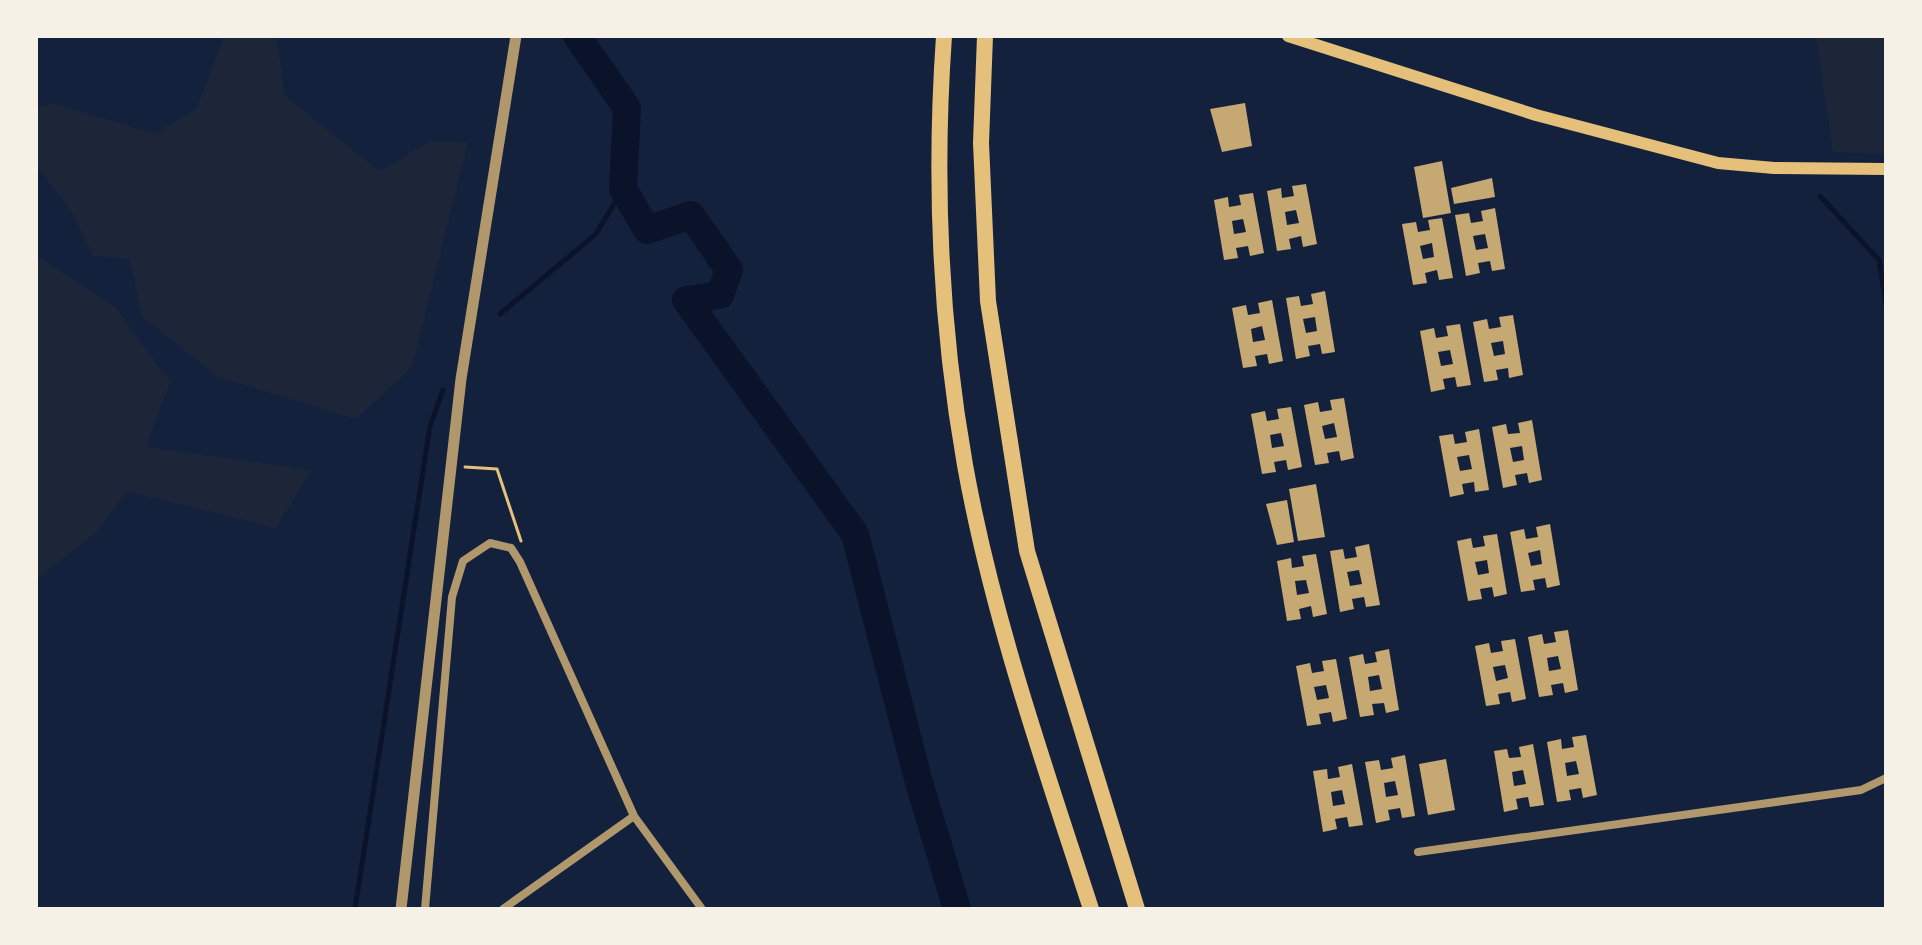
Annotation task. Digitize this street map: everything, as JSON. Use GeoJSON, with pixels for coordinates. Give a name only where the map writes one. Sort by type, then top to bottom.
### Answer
{"type":"FeatureCollection","features":[{"type":"Feature","properties":{"kind":"highway"},"geometry":{"type":"LineString","coordinates":[[944,36],[938,117],[939,215],[944,300],[965,466],[997,600],[1091,909]]}},
{"type":"Feature","properties":{"kind":"highway"},"geometry":{"type":"LineString","coordinates":[[985,36],[981,143],[988,301],[1022,523],[1060,661],[1137,909]]}},
{"type":"Feature","properties":{"kind":"main road"},"geometry":{"type":"LineString","coordinates":[[1288,36],[1536,115],[1718,163],[1774,168],[1886,169]]}},
{"type":"Feature","properties":{"kind":"street"},"geometry":{"type":"LineString","coordinates":[[401,909],[480,249],[516,36]]}},
{"type":"Feature","properties":{"kind":"street"},"geometry":{"type":"LineString","coordinates":[[425,909],[452,597],[458,572],[475,550],[490,543],[511,548],[520,562],[634,816],[702,909]]}},
{"type":"Feature","properties":{"kind":"street"},"geometry":{"type":"LineString","coordinates":[[1418,852],[1861,790],[1886,778]]}},
{"type":"Feature","properties":{"kind":"street"},"geometry":{"type":"LineString","coordinates":[[503,909],[516,905],[634,816]]}},
{"type":"Feature","properties":{"kind":"path"},"geometry":{"type":"LineString","coordinates":[[452,466],[497,469],[525,551]]}},
{"type":"Feature","properties":{"kind":"shaded area"},"geometry":{"type":"Polygon","coordinates":[[[221,36],[276,36],[285,96],[380,171],[431,141],[468,142],[412,367],[356,419],[216,376],[142,316],[130,259],[93,256],[69,207],[36,166],[36,107],[55,104],[155,134],[197,108],[222,42],[221,36]]]}},
{"type":"Feature","properties":{"kind":"shaded area"},"geometry":{"type":"Polygon","coordinates":[[[1816,36],[1886,36],[1886,154],[1833,152],[1816,36]]]}},
{"type":"Feature","properties":{"kind":"shaded area"},"geometry":{"type":"Polygon","coordinates":[[[36,255],[115,307],[170,382],[146,447],[311,470],[276,528],[127,491],[96,533],[36,580],[36,255]]]}},
{"type":"Feature","properties":{"kind":"building"},"geometry":{"type":"Polygon","coordinates":[[[1245,103],[1252,146],[1222,152],[1210,109],[1245,103]]]}},
{"type":"Feature","properties":{"kind":"building"},"geometry":{"type":"Polygon","coordinates":[[[1442,161],[1451,213],[1423,218],[1414,167],[1442,161]]]}},
{"type":"Feature","properties":{"kind":"building"},"geometry":{"type":"Polygon","coordinates":[[[1492,178],[1495,197],[1454,204],[1451,188],[1492,178]]]}},
{"type":"Feature","properties":{"kind":"building"},"geometry":{"type":"Polygon","coordinates":[[[1306,184],[1317,244],[1303,247],[1301,236],[1289,239],[1291,249],[1277,251],[1267,191],[1281,188],[1282,198],[1294,196],[1292,186],[1306,184]],[[1296,210],[1285,212],[1287,225],[1299,223],[1296,210]]]}},
{"type":"Feature","properties":{"kind":"building"},"geometry":{"type":"Polygon","coordinates":[[[1253,193],[1264,253],[1250,256],[1248,246],[1236,248],[1238,258],[1224,260],[1214,200],[1228,197],[1229,207],[1241,205],[1239,195],[1253,193]],[[1243,219],[1232,221],[1234,234],[1246,232],[1243,219]]]}},
{"type":"Feature","properties":{"kind":"building"},"geometry":{"type":"Polygon","coordinates":[[[1495,208],[1505,269],[1492,271],[1490,261],[1478,263],[1480,273],[1466,276],[1455,215],[1469,213],[1471,223],[1483,221],[1481,211],[1495,208]],[[1485,234],[1473,236],[1476,250],[1488,248],[1485,234]]]}},
{"type":"Feature","properties":{"kind":"building"},"geometry":{"type":"Polygon","coordinates":[[[1442,218],[1453,278],[1439,280],[1437,270],[1425,273],[1427,283],[1413,285],[1402,224],[1416,222],[1418,232],[1430,230],[1428,220],[1442,218]],[[1432,243],[1420,246],[1423,259],[1434,257],[1432,243]]]}},
{"type":"Feature","properties":{"kind":"building"},"geometry":{"type":"Polygon","coordinates":[[[1325,291],[1335,352],[1322,354],[1320,344],[1308,346],[1310,356],[1296,359],[1286,298],[1299,296],[1301,306],[1313,304],[1311,294],[1325,291]],[[1315,317],[1303,319],[1306,333],[1317,331],[1315,317]]]}},
{"type":"Feature","properties":{"kind":"building"},"geometry":{"type":"Polygon","coordinates":[[[1272,300],[1283,361],[1269,364],[1267,354],[1255,356],[1257,366],[1243,368],[1232,308],[1246,305],[1248,315],[1260,313],[1258,303],[1272,300]],[[1262,326],[1251,329],[1253,342],[1265,340],[1262,326]]]}},
{"type":"Feature","properties":{"kind":"building"},"geometry":{"type":"Polygon","coordinates":[[[1513,315],[1523,375],[1509,378],[1508,368],[1496,370],[1498,380],[1484,382],[1473,322],[1487,319],[1489,329],[1501,327],[1499,317],[1513,315]],[[1503,341],[1491,343],[1494,356],[1505,354],[1503,341]]]}},
{"type":"Feature","properties":{"kind":"building"},"geometry":{"type":"Polygon","coordinates":[[[1460,324],[1471,385],[1457,387],[1455,377],[1443,379],[1445,389],[1431,392],[1420,331],[1434,328],[1436,338],[1448,336],[1446,326],[1460,324]],[[1450,350],[1438,352],[1441,366],[1453,364],[1450,350]]]}},
{"type":"Feature","properties":{"kind":"building"},"geometry":{"type":"Polygon","coordinates":[[[1344,398],[1354,458],[1341,461],[1339,451],[1327,453],[1329,463],[1315,465],[1304,405],[1318,402],[1320,412],[1332,410],[1330,400],[1344,398]],[[1334,423],[1322,426],[1325,439],[1337,437],[1334,423]]]}},
{"type":"Feature","properties":{"kind":"building"},"geometry":{"type":"Polygon","coordinates":[[[1291,407],[1302,467],[1288,470],[1286,460],[1274,462],[1276,472],[1262,474],[1251,414],[1265,411],[1267,421],[1279,419],[1277,409],[1291,407]],[[1281,433],[1270,435],[1272,448],[1284,446],[1281,433]]]}},
{"type":"Feature","properties":{"kind":"building"},"geometry":{"type":"Polygon","coordinates":[[[1532,420],[1542,480],[1529,483],[1527,473],[1515,475],[1517,485],[1503,488],[1492,427],[1506,424],[1508,434],[1520,433],[1518,423],[1532,420]],[[1522,446],[1510,448],[1513,462],[1524,460],[1522,446]]]}},
{"type":"Feature","properties":{"kind":"building"},"geometry":{"type":"Polygon","coordinates":[[[1479,429],[1489,490],[1475,492],[1474,482],[1462,484],[1464,494],[1450,497],[1439,436],[1453,434],[1455,444],[1467,442],[1465,432],[1479,429]],[[1469,455],[1457,457],[1460,471],[1472,469],[1469,455]]]}},
{"type":"Feature","properties":{"kind":"building"},"geometry":{"type":"Polygon","coordinates":[[[1316,484],[1325,537],[1298,541],[1289,489],[1316,484]]]}},
{"type":"Feature","properties":{"kind":"building"},"geometry":{"type":"Polygon","coordinates":[[[1287,500],[1294,542],[1277,545],[1266,504],[1287,500]]]}},
{"type":"Feature","properties":{"kind":"building"},"geometry":{"type":"Polygon","coordinates":[[[1550,524],[1560,585],[1547,588],[1545,578],[1533,580],[1535,590],[1521,592],[1510,532],[1524,529],[1526,539],[1538,537],[1536,527],[1550,524]],[[1540,550],[1528,553],[1531,566],[1542,564],[1540,550]]]}},
{"type":"Feature","properties":{"kind":"building"},"geometry":{"type":"Polygon","coordinates":[[[1497,534],[1507,594],[1494,597],[1492,587],[1480,589],[1482,599],[1468,601],[1457,541],[1471,538],[1473,548],[1485,546],[1483,536],[1497,534]],[[1487,560],[1475,562],[1478,575],[1489,573],[1487,560]]]}},
{"type":"Feature","properties":{"kind":"building"},"geometry":{"type":"Polygon","coordinates":[[[1369,544],[1380,605],[1366,607],[1364,597],[1352,599],[1354,609],[1340,612],[1330,551],[1343,549],[1345,559],[1357,557],[1355,547],[1369,544]],[[1359,570],[1347,572],[1350,586],[1362,584],[1359,570]]]}},
{"type":"Feature","properties":{"kind":"building"},"geometry":{"type":"Polygon","coordinates":[[[1316,554],[1327,614],[1313,617],[1311,606],[1299,609],[1301,619],[1287,621],[1277,561],[1291,558],[1292,568],[1304,566],[1302,556],[1316,554]],[[1306,580],[1295,581],[1297,595],[1309,593],[1306,580]]]}},
{"type":"Feature","properties":{"kind":"building"},"geometry":{"type":"Polygon","coordinates":[[[1568,630],[1578,690],[1565,693],[1563,683],[1551,685],[1553,695],[1539,697],[1528,637],[1542,634],[1544,644],[1556,642],[1554,632],[1568,630]],[[1558,656],[1547,658],[1549,671],[1561,669],[1558,656]]]}},
{"type":"Feature","properties":{"kind":"building"},"geometry":{"type":"Polygon","coordinates":[[[1515,639],[1526,699],[1512,702],[1510,692],[1498,694],[1500,704],[1486,706],[1475,646],[1489,643],[1491,653],[1503,651],[1501,641],[1515,639]],[[1505,665],[1493,667],[1496,681],[1508,678],[1505,665]]]}},
{"type":"Feature","properties":{"kind":"building"},"geometry":{"type":"Polygon","coordinates":[[[1389,649],[1399,710],[1386,713],[1384,703],[1372,704],[1374,715],[1360,717],[1349,657],[1363,654],[1365,664],[1377,662],[1375,652],[1389,649]],[[1379,675],[1368,677],[1370,691],[1382,689],[1379,675]]]}},
{"type":"Feature","properties":{"kind":"building"},"geometry":{"type":"Polygon","coordinates":[[[1336,659],[1347,719],[1333,722],[1331,712],[1319,714],[1321,724],[1307,726],[1296,666],[1310,663],[1312,673],[1324,671],[1322,661],[1336,659]],[[1326,685],[1314,687],[1317,700],[1329,698],[1326,685]]]}},
{"type":"Feature","properties":{"kind":"building"},"geometry":{"type":"Polygon","coordinates":[[[1586,735],[1597,795],[1583,798],[1581,788],[1569,790],[1571,800],[1557,802],[1547,742],[1561,739],[1562,749],[1574,747],[1572,737],[1586,735]],[[1576,761],[1565,763],[1567,776],[1579,774],[1576,761]]]}},
{"type":"Feature","properties":{"kind":"building"},"geometry":{"type":"Polygon","coordinates":[[[1533,744],[1544,805],[1530,807],[1528,797],[1516,799],[1518,809],[1504,812],[1494,751],[1507,749],[1509,758],[1521,757],[1519,747],[1533,744]],[[1523,770],[1512,772],[1514,786],[1526,784],[1523,770]]]}},
{"type":"Feature","properties":{"kind":"building"},"geometry":{"type":"Polygon","coordinates":[[[1405,755],[1415,816],[1402,818],[1400,808],[1388,810],[1390,820],[1376,823],[1365,762],[1379,760],[1381,770],[1393,768],[1391,758],[1405,755]],[[1395,781],[1384,783],[1386,797],[1398,795],[1395,781]]]}},
{"type":"Feature","properties":{"kind":"building"},"geometry":{"type":"Polygon","coordinates":[[[1446,759],[1455,810],[1428,815],[1419,764],[1446,759]]]}},
{"type":"Feature","properties":{"kind":"building"},"geometry":{"type":"Polygon","coordinates":[[[1352,764],[1363,825],[1349,827],[1347,817],[1335,819],[1337,829],[1323,832],[1313,771],[1327,769],[1328,779],[1340,777],[1338,767],[1352,764]],[[1342,790],[1331,792],[1333,806],[1345,804],[1342,790]]]}},
{"type":"Feature","properties":{"kind":"waterway"},"geometry":{"type":"LineString","coordinates":[[577,36],[627,108],[623,189],[647,230],[691,215],[729,270],[720,295],[686,300],[855,534],[918,779],[957,909]]}},
{"type":"Feature","properties":{"kind":"waterway"},"geometry":{"type":"LineString","coordinates":[[500,314],[596,234],[623,189]]}},
{"type":"Feature","properties":{"kind":"waterway"},"geometry":{"type":"LineString","coordinates":[[1820,196],[1879,260],[1886,305]]}},
{"type":"Feature","properties":{"kind":"waterway"},"geometry":{"type":"LineString","coordinates":[[355,909],[430,426],[443,390]]}}]}
